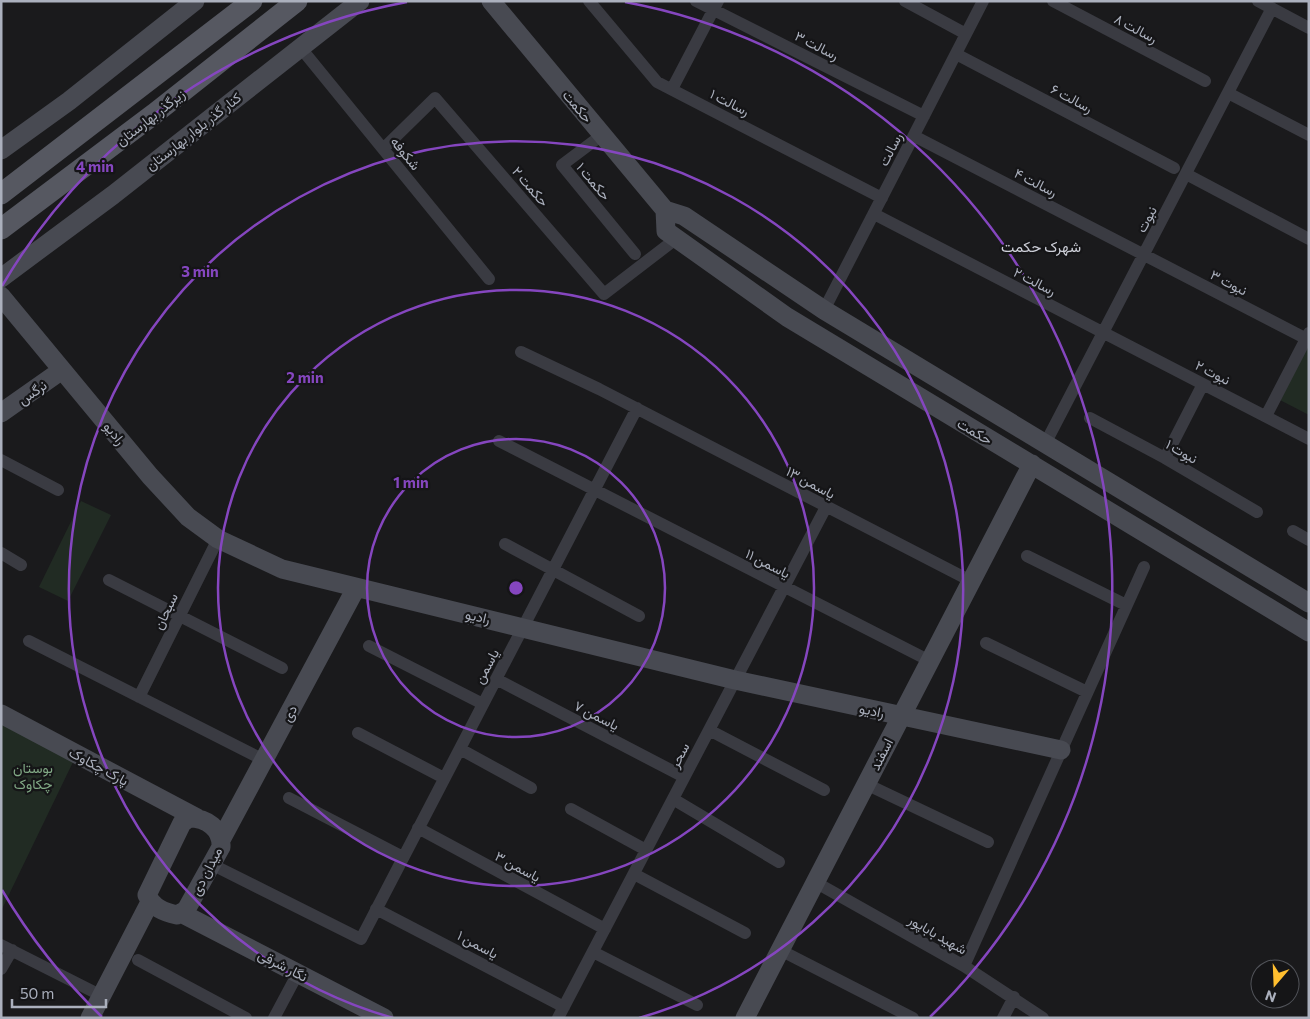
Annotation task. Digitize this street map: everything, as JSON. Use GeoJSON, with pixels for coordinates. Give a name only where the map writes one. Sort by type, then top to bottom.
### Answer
{"type":"FeatureCollection","features":[{"type":"Feature","properties":{"kind":"main road"},"geometry":{"type":"LineString","coordinates":[[1,194],[252,1]]}},
{"type":"Feature","properties":{"kind":"main road","name":"زیرگذر بهارستان"},"geometry":{"type":"LineString","coordinates":[[1,230],[154,114],[297,1]]}},
{"type":"Feature","properties":{"kind":"street"},"geometry":{"type":"LineString","coordinates":[[1,150],[69,101],[195,1]]}},
{"type":"Feature","properties":{"kind":"street","name":"کنار گذر بلوار بهارستان"},"geometry":{"type":"LineString","coordinates":[[1,278],[113,195],[360,1]]}},
{"type":"Feature","properties":{"kind":"street","name":"حکمت"},"geometry":{"type":"LineString","coordinates":[[492,1],[665,210],[684,216],[824,310],[1309,603]]}},
{"type":"Feature","properties":{"kind":"street","name":"رسالت ۱"},"geometry":{"type":"LineString","coordinates":[[589,1],[658,82],[882,198]]}},
{"type":"Feature","properties":{"kind":"street","name":"رسالت ۳"},"geometry":{"type":"LineString","coordinates":[[696,1],[716,6],[924,116]]}},
{"type":"Feature","properties":{"kind":"street"},"geometry":{"type":"LineString","coordinates":[[906,1],[966,34]]}},
{"type":"Feature","properties":{"kind":"street","name":"رسالت"},"geometry":{"type":"LineString","coordinates":[[824,310],[983,1]]}},
{"type":"Feature","properties":{"kind":"street","name":"رسالت ۸"},"geometry":{"type":"LineString","coordinates":[[1054,1],[1205,81]]}},
{"type":"Feature","properties":{"kind":"street"},"geometry":{"type":"LineString","coordinates":[[1258,1],[1306,23]]}},
{"type":"Feature","properties":{"kind":"street"},"geometry":{"type":"LineString","coordinates":[[672,89],[716,6]]}},
{"type":"Feature","properties":{"kind":"street","name":"نبوت"},"geometry":{"type":"LineString","coordinates":[[1045,444],[1272,8]]}},
{"type":"Feature","properties":{"kind":"street","name":"شکوفه"},"geometry":{"type":"LineString","coordinates":[[300,47],[489,279]]}},
{"type":"Feature","properties":{"kind":"street","name":"رسالت ۶"},"geometry":{"type":"LineString","coordinates":[[956,54],[1174,168]]}},
{"type":"Feature","properties":{"kind":"street"},"geometry":{"type":"LineString","coordinates":[[1228,93],[1309,135]]}},
{"type":"Feature","properties":{"kind":"street","name":"حکمت ۲"},"geometry":{"type":"LineString","coordinates":[[383,149],[435,98],[604,294],[677,238]]}},
{"type":"Feature","properties":{"kind":"street","name":"حکمت ۱"},"geometry":{"type":"LineString","coordinates":[[602,135],[562,166],[636,254]]}},
{"type":"Feature","properties":{"kind":"street","name":"رسالت ۴"},"geometry":{"type":"LineString","coordinates":[[914,136],[1144,255]]}},
{"type":"Feature","properties":{"kind":"street"},"geometry":{"type":"LineString","coordinates":[[1186,174],[1309,239]]}},
{"type":"Feature","properties":{"kind":"street","name":"حکمت"},"geometry":{"type":"LineString","coordinates":[[665,210],[666,230],[787,317],[1309,632]]}},
{"type":"Feature","properties":{"kind":"street","name":"رسالت ۲"},"geometry":{"type":"LineString","coordinates":[[874,214],[1103,333]]}},
{"type":"Feature","properties":{"kind":"street","name":"نبوت ۳"},"geometry":{"type":"LineString","coordinates":[[1144,255],[1305,334]]}},
{"type":"Feature","properties":{"kind":"street","name":"رادیو"},"geometry":{"type":"LineString","coordinates":[[1,296],[188,517],[218,539],[282,569],[735,680],[1061,750]]}},
{"type":"Feature","properties":{"kind":"street","name":"نبوت ۲"},"geometry":{"type":"LineString","coordinates":[[1103,333],[1309,439]]}},
{"type":"Feature","properties":{"kind":"street"},"geometry":{"type":"LineString","coordinates":[[1266,416],[1305,334]]}},
{"type":"Feature","properties":{"kind":"street","name":"یاسمن ۱۳"},"geometry":{"type":"LineString","coordinates":[[521,352],[637,408],[971,581]]}},
{"type":"Feature","properties":{"kind":"street","name":"نرگس"},"geometry":{"type":"LineString","coordinates":[[1,413],[62,370]]}},
{"type":"Feature","properties":{"kind":"street"},"geometry":{"type":"LineString","coordinates":[[1166,458],[1203,384]]}},
{"type":"Feature","properties":{"kind":"street","name":"یاسمن"},"geometry":{"type":"LineString","coordinates":[[211,864],[361,939],[637,408]]}},
{"type":"Feature","properties":{"kind":"street","name":"نبوت ۱"},"geometry":{"type":"LineString","coordinates":[[1090,418],[1166,458],[1258,512]]}},
{"type":"Feature","properties":{"kind":"street","name":"یاسمن ۱۱"},"geometry":{"type":"LineString","coordinates":[[499,441],[930,661]]}},
{"type":"Feature","properties":{"kind":"street"},"geometry":{"type":"LineString","coordinates":[[1,460],[58,490]]}},
{"type":"Feature","properties":{"kind":"street","name":"اسفند"},"geometry":{"type":"LineString","coordinates":[[745,1018],[1032,464]]}},
{"type":"Feature","properties":{"kind":"street","name":"سحر"},"geometry":{"type":"LineString","coordinates":[[561,1012],[826,507]]}},
{"type":"Feature","properties":{"kind":"street"},"geometry":{"type":"LineString","coordinates":[[1293,531],[1309,540]]}},
{"type":"Feature","properties":{"kind":"street","name":"سبحان"},"geometry":{"type":"LineString","coordinates":[[139,697],[218,539]]}},
{"type":"Feature","properties":{"kind":"street"},"geometry":{"type":"LineString","coordinates":[[1186,558],[1204,539]]}},
{"type":"Feature","properties":{"kind":"street"},"geometry":{"type":"LineString","coordinates":[[505,544],[639,616]]}},
{"type":"Feature","properties":{"kind":"street"},"geometry":{"type":"LineString","coordinates":[[1,553],[21,564]]}},
{"type":"Feature","properties":{"kind":"street"},"geometry":{"type":"LineString","coordinates":[[1027,556],[1126,605]]}},
{"type":"Feature","properties":{"kind":"street"},"geometry":{"type":"LineString","coordinates":[[964,966],[1144,567]]}},
{"type":"Feature","properties":{"kind":"street"},"geometry":{"type":"LineString","coordinates":[[109,580],[282,668]]}},
{"type":"Feature","properties":{"kind":"street","name":"دی"},"geometry":{"type":"LineString","coordinates":[[222,838],[356,588]]}},
{"type":"Feature","properties":{"kind":"street"},"geometry":{"type":"LineString","coordinates":[[29,641],[264,760]]}},
{"type":"Feature","properties":{"kind":"street"},"geometry":{"type":"LineString","coordinates":[[986,643],[1087,692]]}},
{"type":"Feature","properties":{"kind":"street"},"geometry":{"type":"LineString","coordinates":[[369,646],[483,704]]}},
{"type":"Feature","properties":{"kind":"street","name":"یاسمن ۷"},"geometry":{"type":"LineString","coordinates":[[496,679],[684,777]]}},
{"type":"Feature","properties":{"kind":"street","name":"پارک چکاوک"},"geometry":{"type":"LineString","coordinates":[[1,714],[197,818]]}},
{"type":"Feature","properties":{"kind":"street"},"geometry":{"type":"LineString","coordinates":[[709,730],[824,790]]}},
{"type":"Feature","properties":{"kind":"street"},"geometry":{"type":"LineString","coordinates":[[358,733],[444,778]]}},
{"type":"Feature","properties":{"kind":"street"},"geometry":{"type":"LineString","coordinates":[[460,749],[531,788]]}},
{"type":"Feature","properties":{"kind":"street"},"geometry":{"type":"LineString","coordinates":[[866,784],[988,842]]}},
{"type":"Feature","properties":{"kind":"street"},"geometry":{"type":"LineString","coordinates":[[289,798],[404,857]]}},
{"type":"Feature","properties":{"kind":"street"},"geometry":{"type":"LineString","coordinates":[[673,799],[779,862]]}},
{"type":"Feature","properties":{"kind":"street"},"geometry":{"type":"LineString","coordinates":[[571,809],[646,850]]}},
{"type":"Feature","properties":{"kind":"street"},"geometry":{"type":"LineString","coordinates":[[181,913],[177,916],[168,913],[150,902],[147,895],[182,823],[189,818],[197,818]]}},
{"type":"Feature","properties":{"kind":"street","name":"میدان دی"},"geometry":{"type":"LineString","coordinates":[[181,913],[186,910],[221,847],[222,838],[217,830],[197,818]]}},
{"type":"Feature","properties":{"kind":"street","name":"یاسمن ۳"},"geometry":{"type":"LineString","coordinates":[[418,828],[605,929]]}},
{"type":"Feature","properties":{"kind":"street"},"geometry":{"type":"LineString","coordinates":[[634,874],[745,933]]}},
{"type":"Feature","properties":{"kind":"street","name":"شهید باباپور"},"geometry":{"type":"LineString","coordinates":[[815,882],[964,966],[1043,1018]]}},
{"type":"Feature","properties":{"kind":"street"},"geometry":{"type":"LineString","coordinates":[[90,1018],[150,902]]}},
{"type":"Feature","properties":{"kind":"street","name":"یاسمن ۱"},"geometry":{"type":"LineString","coordinates":[[376,909],[561,1012]]}},
{"type":"Feature","properties":{"kind":"street","name":"نگار شرقی"},"geometry":{"type":"LineString","coordinates":[[181,913],[384,1018]]}},
{"type":"Feature","properties":{"kind":"street"},"geometry":{"type":"LineString","coordinates":[[1,969],[6,947],[102,996]]}},
{"type":"Feature","properties":{"kind":"street"},"geometry":{"type":"LineString","coordinates":[[780,950],[913,1018]]}},
{"type":"Feature","properties":{"kind":"street"},"geometry":{"type":"LineString","coordinates":[[593,952],[697,1005]]}},
{"type":"Feature","properties":{"kind":"street"},"geometry":{"type":"LineString","coordinates":[[138,960],[246,1018]]}},
{"type":"Feature","properties":{"kind":"street"},"geometry":{"type":"LineString","coordinates":[[274,1018],[298,973]]}},
{"type":"Feature","properties":{"kind":"street"},"geometry":{"type":"LineString","coordinates":[[1003,1018],[1014,998]]}},
{"type":"Feature","properties":{"kind":"green space"},"geometry":{"type":"Polygon","coordinates":[[[1309,342],[1309,415],[1278,399],[1309,342]]]}},
{"type":"Feature","properties":{"kind":"green space"},"geometry":{"type":"Polygon","coordinates":[[[81,501],[111,515],[68,601],[39,587],[81,501]]]}},
{"type":"Feature","properties":{"kind":"green space","name":"بوستان چکاوک"},"geometry":{"type":"Polygon","coordinates":[[[1,724],[74,760],[1,911],[1,724]]]}},
{"type":"Feature","properties":{"kind":"district","name":"شهرک حکمت"},"geometry":{"type":"Point","coordinates":[1041,246]}}]}
